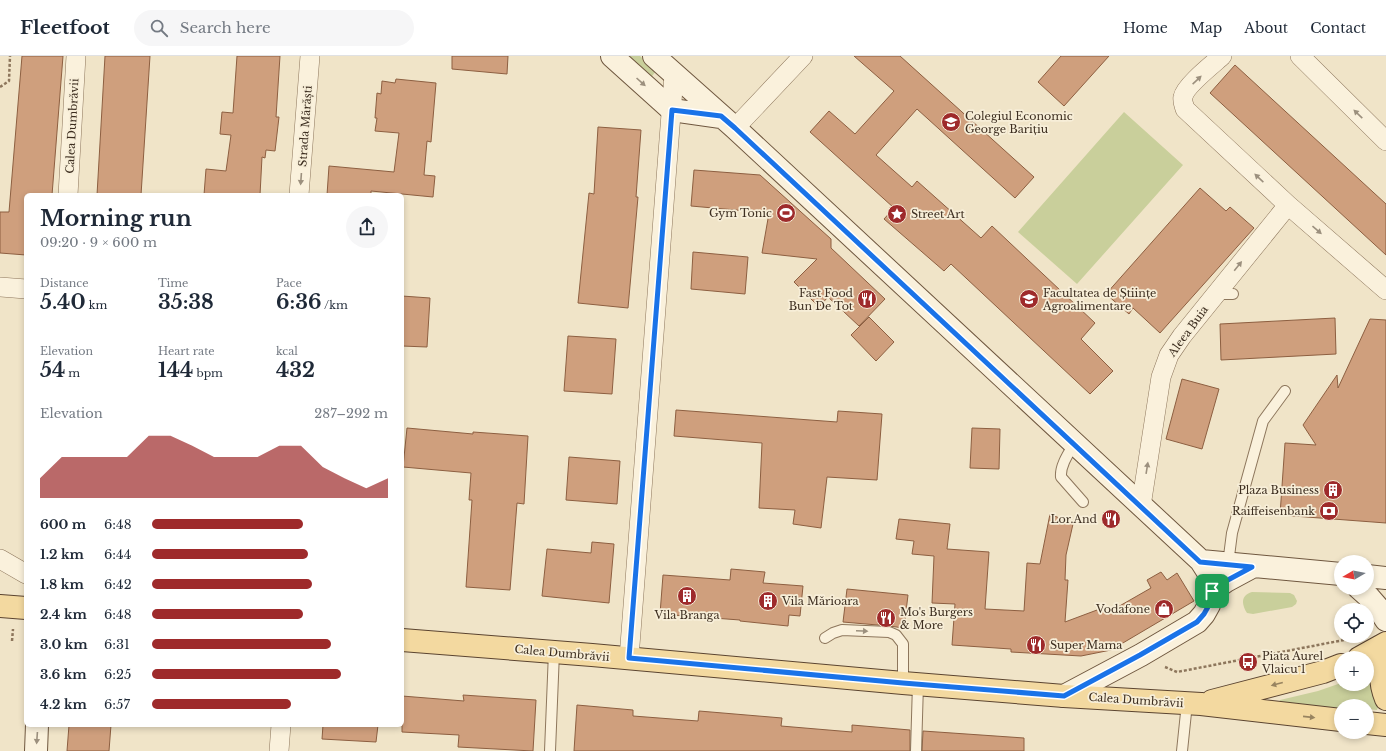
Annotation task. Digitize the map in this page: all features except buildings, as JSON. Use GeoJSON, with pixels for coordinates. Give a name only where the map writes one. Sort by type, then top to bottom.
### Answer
{"type":"FeatureCollection","features":[{"type":"Feature","properties":{"kind":"main road"},"geometry":{"type":"LineString","coordinates":[[0,606],[24,608]]}},
{"type":"Feature","properties":{"kind":"main road","name":"Calea Dumbrăvii"},"geometry":{"type":"LineString","coordinates":[[404,640],[1064,696],[1194,704],[1334,719]]}},
{"type":"Feature","properties":{"kind":"main road"},"geometry":{"type":"LineString","coordinates":[[1372,651],[1386,643]]}},
{"type":"Feature","properties":{"kind":"main road"},"geometry":{"type":"LineString","coordinates":[[1386,646],[1381,668],[1381,681],[1386,699]]}},
{"type":"Feature","properties":{"kind":"main road","name":"Calea Dumbrăvii"},"geometry":{"type":"LineString","coordinates":[[1194,704],[1323,672],[1334,668]]}},
{"type":"Feature","properties":{"kind":"main road"},"geometry":{"type":"LineString","coordinates":[[1374,724],[1386,725]]}},
{"type":"Feature","properties":{"kind":"street","name":"Calea Dumbrăvii"},"geometry":{"type":"LineString","coordinates":[[68,193],[76,56]]}},
{"type":"Feature","properties":{"kind":"street","name":"Strada Mărăști"},"geometry":{"type":"LineString","coordinates":[[299,193],[310,56]]}},
{"type":"Feature","properties":{"kind":"street"},"geometry":{"type":"LineString","coordinates":[[612,56],[672,110],[728,122]]}},
{"type":"Feature","properties":{"kind":"street"},"geometry":{"type":"LineString","coordinates":[[728,122],[803,56]]}},
{"type":"Feature","properties":{"kind":"street"},"geometry":{"type":"LineString","coordinates":[[1222,56],[1189,87],[1183,95],[1185,110],[1288,205],[1386,290]]}},
{"type":"Feature","properties":{"kind":"street"},"geometry":{"type":"LineString","coordinates":[[1300,56],[1386,141]]}},
{"type":"Feature","properties":{"kind":"street"},"geometry":{"type":"LineString","coordinates":[[656,57],[674,75],[728,122],[1141,506],[1200,562],[1208,572],[1212,591],[1209,605],[1197,622],[1064,696]]}},
{"type":"Feature","properties":{"kind":"street"},"geometry":{"type":"LineString","coordinates":[[629,658],[674,75]]}},
{"type":"Feature","properties":{"kind":"street","name":"Aleea Buia"},"geometry":{"type":"LineString","coordinates":[[1141,506],[1161,377],[1169,355],[1182,336],[1224,294],[1288,205]]}},
{"type":"Feature","properties":{"kind":"street"},"geometry":{"type":"LineString","coordinates":[[0,287],[24,289]]}},
{"type":"Feature","properties":{"kind":"street"},"geometry":{"type":"LineString","coordinates":[[0,559],[24,573]]}},
{"type":"Feature","properties":{"kind":"street"},"geometry":{"type":"LineString","coordinates":[[1200,562],[1334,575]]}},
{"type":"Feature","properties":{"kind":"street"},"geometry":{"type":"LineString","coordinates":[[1212,591],[1226,581],[1252,567]]}},
{"type":"Feature","properties":{"kind":"street"},"geometry":{"type":"LineString","coordinates":[[1374,577],[1386,578]]}},
{"type":"Feature","properties":{"kind":"street"},"geometry":{"type":"LineString","coordinates":[[1368,595],[1386,620]]}},
{"type":"Feature","properties":{"kind":"street"},"geometry":{"type":"LineString","coordinates":[[36,751],[38,727]]}},
{"type":"Feature","properties":{"kind":"street"},"geometry":{"type":"LineString","coordinates":[[279,751],[281,727]]}},
{"type":"Feature","properties":{"kind":"lane"},"geometry":{"type":"LineString","coordinates":[[1228,564],[1232,533],[1263,421],[1285,391]]}},
{"type":"Feature","properties":{"kind":"lane"},"geometry":{"type":"LineString","coordinates":[[1074,444],[1060,473],[1061,478],[1083,502]]}},
{"type":"Feature","properties":{"kind":"lane"},"geometry":{"type":"LineString","coordinates":[[825,638],[842,630],[889,632],[896,635],[903,644],[910,683],[916,751]]}},
{"type":"Feature","properties":{"kind":"lane"},"geometry":{"type":"LineString","coordinates":[[550,751],[554,652]]}},
{"type":"Feature","properties":{"kind":"lane"},"geometry":{"type":"LineString","coordinates":[[1182,751],[1194,704]]}},
{"type":"Feature","properties":{"kind":"path"},"geometry":{"type":"LineString","coordinates":[[0,87],[8,81],[10,56]]}},
{"type":"Feature","properties":{"kind":"path"},"geometry":{"type":"LineString","coordinates":[[1140,655],[1177,672],[1334,642]]}},
{"type":"Feature","properties":{"kind":"green space"},"geometry":{"type":"Polygon","coordinates":[[[622,56],[640,56],[656,71],[649,80],[622,56]]]}},
{"type":"Feature","properties":{"kind":"green space"},"geometry":{"type":"Polygon","coordinates":[[[1124,112],[1183,165],[1077,284],[1018,232],[1124,112]]]}},
{"type":"Feature","properties":{"kind":"green space"},"geometry":{"type":"Polygon","coordinates":[[[1248,593],[1290,593],[1294,595],[1297,601],[1292,607],[1253,614],[1247,613],[1243,600],[1248,593]]]}},
{"type":"Feature","properties":{"kind":"green space"},"geometry":{"type":"Polygon","coordinates":[[[1334,685],[1334,691],[1374,691],[1374,686],[1378,707],[1377,710],[1374,710],[1374,699],[1334,699],[1334,708],[1280,705],[1279,703],[1280,700],[1318,691],[1334,685]]]}},
{"type":"Feature","properties":{"kind":"place","name":"Colegiul Economic George Barițiu"},"geometry":{"type":"Point","coordinates":[951,122]}},
{"type":"Feature","properties":{"kind":"place","name":"Gym Tonic"},"geometry":{"type":"Point","coordinates":[786,213]}},
{"type":"Feature","properties":{"kind":"place","name":"Street Art"},"geometry":{"type":"Point","coordinates":[897,214]}},
{"type":"Feature","properties":{"kind":"place","name":"Fast Food Bun De Tot"},"geometry":{"type":"Point","coordinates":[867,299]}},
{"type":"Feature","properties":{"kind":"place","name":"Facultatea de Științe Agroalimentare"},"geometry":{"type":"Point","coordinates":[1029,299]}},
{"type":"Feature","properties":{"kind":"place","name":"Plaza Business"},"geometry":{"type":"Point","coordinates":[1333,490]}},
{"type":"Feature","properties":{"kind":"place","name":"Raiffeisenbank"},"geometry":{"type":"Point","coordinates":[1329,511]}},
{"type":"Feature","properties":{"kind":"place","name":"Lor.And"},"geometry":{"type":"Point","coordinates":[1111,519]}},
{"type":"Feature","properties":{"kind":"place","name":"Vila Branga"},"geometry":{"type":"Point","coordinates":[687,596]}},
{"type":"Feature","properties":{"kind":"place","name":"Vila Mărioara"},"geometry":{"type":"Point","coordinates":[768,601]}},
{"type":"Feature","properties":{"kind":"place","name":"Vodafone"},"geometry":{"type":"Point","coordinates":[1164,609]}},
{"type":"Feature","properties":{"kind":"place","name":"Mo's Burgers & More"},"geometry":{"type":"Point","coordinates":[886,618]}},
{"type":"Feature","properties":{"kind":"place","name":"Super Mama"},"geometry":{"type":"Point","coordinates":[1036,645]}},
{"type":"Feature","properties":{"kind":"place","name":"Piata Aurel Vlaicu 1"},"geometry":{"type":"Point","coordinates":[1248,662]}},
{"type":"Feature","properties":{"kind":"route"},"geometry":{"type":"LineString","coordinates":[[672,110],[721,116],[1200,562],[1252,567],[1236,575],[1212,591],[1209,605],[1197,622],[1064,696],[629,658],[672,110]]}}]}
